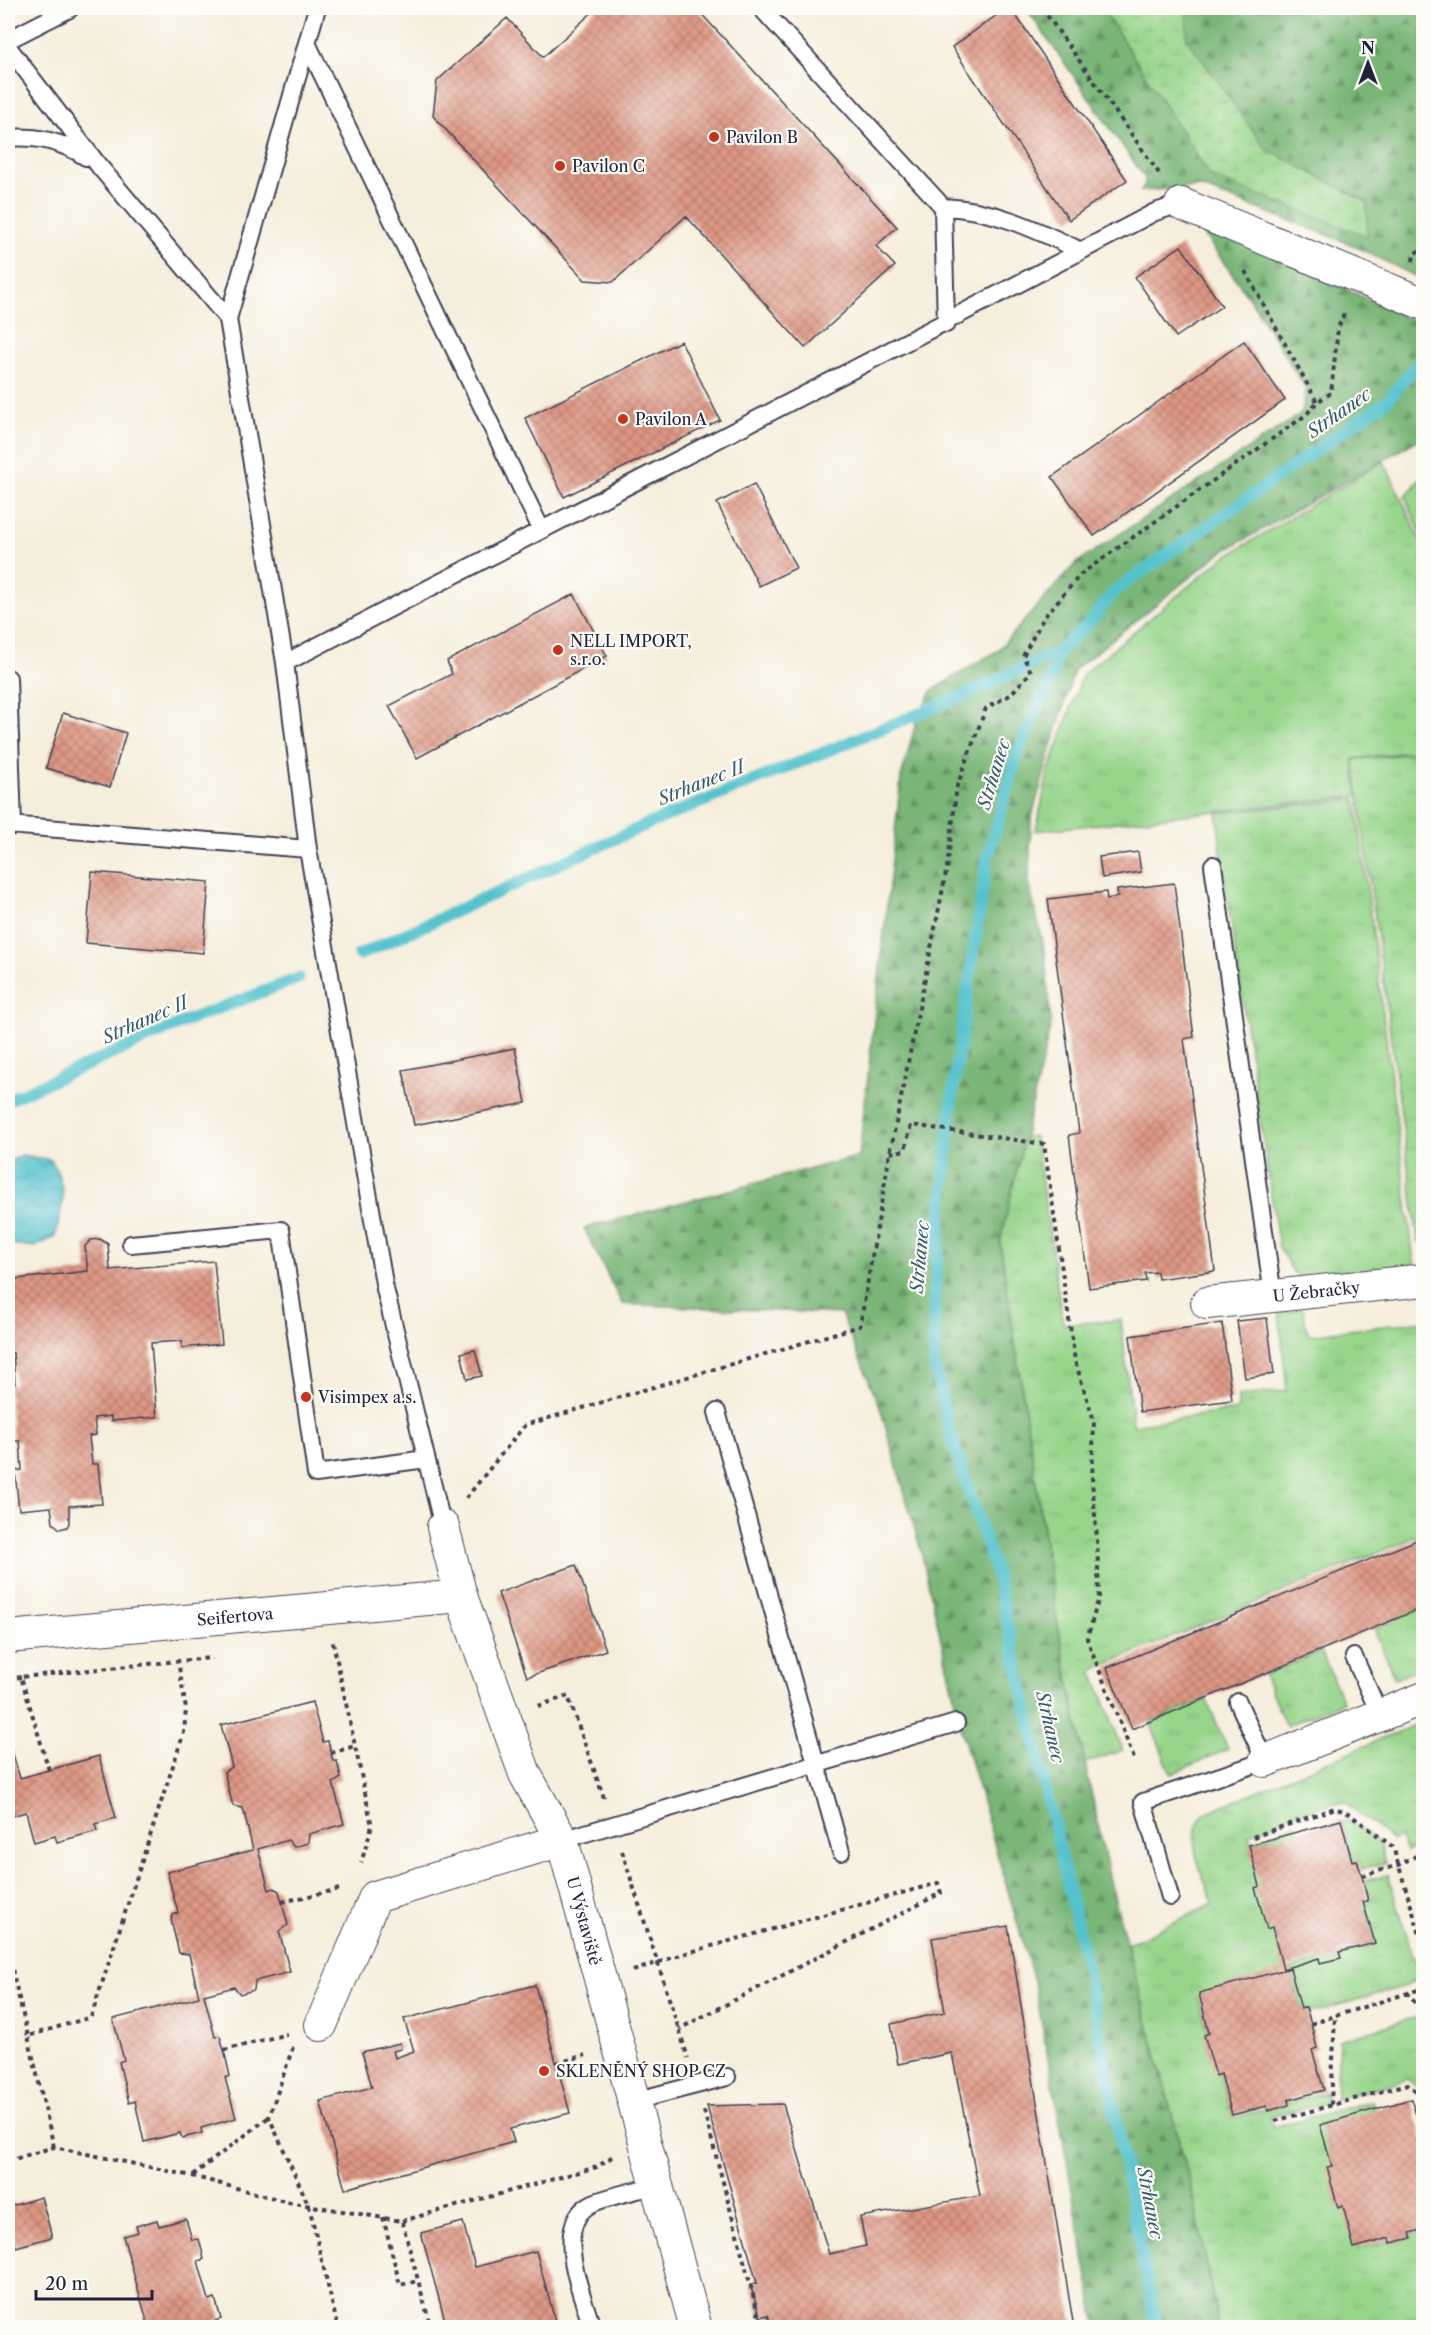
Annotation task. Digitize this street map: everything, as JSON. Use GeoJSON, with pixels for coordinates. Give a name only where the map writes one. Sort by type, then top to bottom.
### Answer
{"type":"FeatureCollection","features":[{"type":"Feature","properties":{"kind":"street"},"geometry":{"type":"LineString","coordinates":[[1180,204],[1417,301]]}},
{"type":"Feature","properties":{"kind":"street","name":"U Žebračky"},"geometry":{"type":"LineString","coordinates":[[1207,1304],[1424,1280]]}},
{"type":"Feature","properties":{"kind":"street","name":"U Výstaviště"},"geometry":{"type":"LineString","coordinates":[[443,1527],[461,1596],[525,1774],[562,1840],[696,2328]]}},
{"type":"Feature","properties":{"kind":"street","name":"Seifertova"},"geometry":{"type":"LineString","coordinates":[[8,1637],[461,1596]]}},
{"type":"Feature","properties":{"kind":"street"},"geometry":{"type":"LineString","coordinates":[[1265,1761],[1424,1698]]}},
{"type":"Feature","properties":{"kind":"street"},"geometry":{"type":"LineString","coordinates":[[310,2028],[375,1897],[562,1840]]}},
{"type":"Feature","properties":{"kind":"lane"},"geometry":{"type":"LineString","coordinates":[[8,40],[71,8]]}},
{"type":"Feature","properties":{"kind":"lane"},"geometry":{"type":"LineString","coordinates":[[317,8],[228,319],[285,663],[308,849],[386,1289],[443,1527]]}},
{"type":"Feature","properties":{"kind":"lane"},"geometry":{"type":"LineString","coordinates":[[761,8],[943,207],[946,324]]}},
{"type":"Feature","properties":{"kind":"lane"},"geometry":{"type":"LineString","coordinates":[[307,43],[541,529]]}},
{"type":"Feature","properties":{"kind":"lane"},"geometry":{"type":"LineString","coordinates":[[8,47],[99,166],[228,319]]}},
{"type":"Feature","properties":{"kind":"lane"},"geometry":{"type":"LineString","coordinates":[[8,138],[28,137],[68,145],[99,166]]}},
{"type":"Feature","properties":{"kind":"lane"},"geometry":{"type":"LineString","coordinates":[[285,663],[541,529],[946,324],[1155,212],[1180,204]]}},
{"type":"Feature","properties":{"kind":"lane"},"geometry":{"type":"LineString","coordinates":[[943,207],[968,208],[1003,216],[1081,251]]}},
{"type":"Feature","properties":{"kind":"lane"},"geometry":{"type":"LineString","coordinates":[[8,678],[10,825],[308,849]]}},
{"type":"Feature","properties":{"kind":"lane"},"geometry":{"type":"LineString","coordinates":[[1213,865],[1273,1296]]}},
{"type":"Feature","properties":{"kind":"lane"},"geometry":{"type":"LineString","coordinates":[[131,1244],[281,1230],[316,1474],[426,1459]]}},
{"type":"Feature","properties":{"kind":"lane"},"geometry":{"type":"LineString","coordinates":[[717,1413],[841,1852]]}},
{"type":"Feature","properties":{"kind":"lane"},"geometry":{"type":"LineString","coordinates":[[1354,1658],[1380,1715]]}},
{"type":"Feature","properties":{"kind":"lane"},"geometry":{"type":"LineString","coordinates":[[1170,1897],[1143,1802],[1265,1761],[1238,1702]]}},
{"type":"Feature","properties":{"kind":"lane"},"geometry":{"type":"LineString","coordinates":[[562,1840],[956,1723]]}},
{"type":"Feature","properties":{"kind":"lane"},"geometry":{"type":"LineString","coordinates":[[634,2101],[728,2077]]}},
{"type":"Feature","properties":{"kind":"lane"},"geometry":{"type":"LineString","coordinates":[[592,2328],[571,2250],[574,2223],[592,2204],[656,2185]]}},
{"type":"Feature","properties":{"kind":"path"},"geometry":{"type":"LineString","coordinates":[[1042,8],[1180,204]]}},
{"type":"Feature","properties":{"kind":"path"},"geometry":{"type":"LineString","coordinates":[[1242,267],[1317,402]]}},
{"type":"Feature","properties":{"kind":"path"},"geometry":{"type":"LineString","coordinates":[[443,1527],[525,1425],[860,1326],[890,1153],[945,880],[957,786],[986,708],[1010,695],[1030,672],[1023,656],[1044,617],[1081,574],[1306,415],[1317,402],[1331,393],[1338,328],[1358,277]]}},
{"type":"Feature","properties":{"kind":"path"},"geometry":{"type":"LineString","coordinates":[[890,1153],[905,1150],[910,1125],[1044,1144],[1075,1360],[1094,1421],[1092,1481],[1099,1597],[1087,1639],[1135,1761]]}},
{"type":"Feature","properties":{"kind":"path"},"geometry":{"type":"LineString","coordinates":[[324,1643],[333,1639]]}},
{"type":"Feature","properties":{"kind":"path"},"geometry":{"type":"LineString","coordinates":[[8,1678],[224,1656]]}},
{"type":"Feature","properties":{"kind":"path"},"geometry":{"type":"LineString","coordinates":[[28,2036],[91,2017],[184,1732],[186,1709],[178,1661]]}},
{"type":"Feature","properties":{"kind":"path"},"geometry":{"type":"LineString","coordinates":[[21,1677],[49,1770]]}},
{"type":"Feature","properties":{"kind":"path"},"geometry":{"type":"LineString","coordinates":[[504,1716],[568,1696],[613,1825]]}},
{"type":"Feature","properties":{"kind":"path"},"geometry":{"type":"LineString","coordinates":[[331,1753],[355,1746]]}},
{"type":"Feature","properties":{"kind":"path"},"geometry":{"type":"LineString","coordinates":[[1253,1837],[1335,1808],[1348,1813],[1393,1847],[1424,1948]]}},
{"type":"Feature","properties":{"kind":"path"},"geometry":{"type":"LineString","coordinates":[[1362,1876],[1398,1865],[1424,1852]]}},
{"type":"Feature","properties":{"kind":"path"},"geometry":{"type":"LineString","coordinates":[[601,1981],[683,1954],[938,1883],[941,1893],[679,2029]]}},
{"type":"Feature","properties":{"kind":"path"},"geometry":{"type":"LineString","coordinates":[[282,1902],[342,1889]]}},
{"type":"Feature","properties":{"kind":"path"},"geometry":{"type":"LineString","coordinates":[[8,1952],[54,2147]]}},
{"type":"Feature","properties":{"kind":"path"},"geometry":{"type":"LineString","coordinates":[[1311,2024],[1424,1988]]}},
{"type":"Feature","properties":{"kind":"path"},"geometry":{"type":"LineString","coordinates":[[1407,1992],[1424,2015]]}},
{"type":"Feature","properties":{"kind":"path"},"geometry":{"type":"LineString","coordinates":[[1331,2105],[1335,2016]]}},
{"type":"Feature","properties":{"kind":"path"},"geometry":{"type":"LineString","coordinates":[[224,2050],[310,2028]]}},
{"type":"Feature","properties":{"kind":"path"},"geometry":{"type":"LineString","coordinates":[[557,2063],[590,2054]]}},
{"type":"Feature","properties":{"kind":"path"},"geometry":{"type":"LineString","coordinates":[[1275,2121],[1408,2084],[1424,2098]]}},
{"type":"Feature","properties":{"kind":"path"},"geometry":{"type":"LineString","coordinates":[[192,2176],[269,2117]]}},
{"type":"Feature","properties":{"kind":"path"},"geometry":{"type":"LineString","coordinates":[[8,2161],[54,2147],[192,2176],[288,2202],[402,2221],[597,2167],[612,2158],[616,2151]]}},
{"type":"Feature","properties":{"kind":"path"},"geometry":{"type":"LineString","coordinates":[[383,2217],[400,2285],[418,2281]]}},
{"type":"Feature","properties":{"kind":"path"},"geometry":{"type":"LineString","coordinates":[[402,2221],[431,2328]]}},
{"type":"Feature","properties":{"kind":"green space"},"geometry":{"type":"Polygon","coordinates":[[[1026,8],[1423,8],[1423,280],[1346,242],[1200,187],[1141,191],[1145,178],[1026,8]]]}},
{"type":"Feature","properties":{"kind":"green space"},"geometry":{"type":"Polygon","coordinates":[[[1102,8],[1186,8],[1187,39],[1266,149],[1367,202],[1367,236],[1211,177],[1102,8]]]}},
{"type":"Feature","properties":{"kind":"green space"},"geometry":{"type":"Polygon","coordinates":[[[1214,227],[1423,325],[1423,437],[1219,554],[1074,670],[1031,819],[1029,883],[1045,953],[1051,1024],[1000,1242],[1056,1616],[1085,1763],[1111,1885],[1192,2190],[1219,2327],[1097,2327],[1034,1981],[962,1732],[921,1551],[880,1407],[841,1314],[622,1304],[584,1228],[859,1156],[901,778],[916,722],[932,690],[997,651],[1076,563],[1302,413],[1306,389],[1250,299],[1201,231],[1214,227]]]}},
{"type":"Feature","properties":{"kind":"green space"},"geometry":{"type":"Polygon","coordinates":[[[1384,461],[1423,546],[1423,750],[1353,759],[1358,796],[1036,831],[1048,773],[1083,674],[1220,560],[1384,461]]]}},
{"type":"Feature","properties":{"kind":"green space"},"geometry":{"type":"Polygon","coordinates":[[[1423,476],[1423,538],[1405,497],[1423,476]]]}},
{"type":"Feature","properties":{"kind":"green space"},"geometry":{"type":"Polygon","coordinates":[[[1423,752],[1424,1240],[1418,1241],[1354,760],[1423,752]]]}},
{"type":"Feature","properties":{"kind":"green space"},"geometry":{"type":"Polygon","coordinates":[[[1356,799],[1415,1269],[1307,1280],[1294,1273],[1279,1248],[1222,861],[1217,813],[1356,799]]]}},
{"type":"Feature","properties":{"kind":"green space"},"geometry":{"type":"Polygon","coordinates":[[[1035,1136],[1063,1324],[1121,1320],[1133,1425],[1238,1410],[1238,1396],[1287,1391],[1279,1312],[1303,1309],[1308,1335],[1423,1321],[1423,1534],[1092,1670],[1123,1750],[1085,1763],[1056,1616],[1000,1242],[1023,1138],[1035,1136]]]}},
{"type":"Feature","properties":{"kind":"green space"},"geometry":{"type":"Polygon","coordinates":[[[1423,1607],[1423,1667],[1395,1679],[1374,1628],[1423,1607]]]}},
{"type":"Feature","properties":{"kind":"green space"},"geometry":{"type":"Polygon","coordinates":[[[1321,1651],[1343,1702],[1286,1726],[1264,1675],[1321,1651]]]}},
{"type":"Feature","properties":{"kind":"green space"},"geometry":{"type":"Polygon","coordinates":[[[1206,1699],[1228,1749],[1171,1774],[1150,1722],[1206,1699]]]}},
{"type":"Feature","properties":{"kind":"green space"},"geometry":{"type":"Polygon","coordinates":[[[1423,1724],[1423,1847],[1406,1852],[1401,1837],[1393,1840],[1343,1801],[1295,1814],[1248,1835],[1252,1843],[1296,1824],[1299,1834],[1252,1849],[1287,1972],[1198,1998],[1233,2118],[1326,2092],[1326,2103],[1270,2117],[1273,2127],[1372,2101],[1375,2112],[1322,2129],[1358,2249],[1423,2231],[1423,2327],[1219,2327],[1192,2190],[1127,1944],[1213,1904],[1200,1869],[1195,1845],[1198,1823],[1205,1813],[1415,1725],[1423,1724]]]}},
{"type":"Feature","properties":{"kind":"green space"},"geometry":{"type":"Polygon","coordinates":[[[1349,1820],[1379,1843],[1385,1863],[1362,1869],[1359,1860],[1353,1862],[1342,1822],[1349,1820]]]}},
{"type":"Feature","properties":{"kind":"green space"},"geometry":{"type":"Polygon","coordinates":[[[1388,1875],[1420,1978],[1406,1986],[1303,2015],[1291,1969],[1376,1944],[1365,1904],[1371,1902],[1365,1881],[1388,1875]]]}},
{"type":"Feature","properties":{"kind":"green space"},"geometry":{"type":"Polygon","coordinates":[[[1417,2017],[1423,2025],[1423,2091],[1408,2079],[1336,2099],[1339,2040],[1417,2017]]]}},
{"type":"Feature","properties":{"kind":"water"},"geometry":{"type":"Polygon","coordinates":[[[22,1155],[51,1160],[62,1189],[62,1206],[55,1237],[35,1247],[8,1242],[8,1162],[22,1155]]]}},
{"type":"Feature","properties":{"kind":"building","name":"Pavilon B"},"geometry":{"type":"Polygon","coordinates":[[[597,8],[696,8],[897,227],[876,246],[895,266],[805,348],[686,216],[613,282],[585,280],[433,116],[437,81],[507,18],[543,57],[597,8]]]}},
{"type":"Feature","properties":{"kind":"building"},"geometry":{"type":"Polygon","coordinates":[[[1007,8],[1011,8],[1127,180],[1069,220],[952,47],[1007,8]]]}},
{"type":"Feature","properties":{"kind":"building"},"geometry":{"type":"Polygon","coordinates":[[[1181,246],[1222,306],[1176,337],[1135,277],[1181,246]]]}},
{"type":"Feature","properties":{"kind":"building","name":"Pavilon A"},"geometry":{"type":"Polygon","coordinates":[[[681,341],[720,420],[564,497],[525,418],[681,341]]]}},
{"type":"Feature","properties":{"kind":"building"},"geometry":{"type":"Polygon","coordinates":[[[1244,341],[1285,400],[1094,536],[1052,477],[1244,341]]]}},
{"type":"Feature","properties":{"kind":"building"},"geometry":{"type":"Polygon","coordinates":[[[754,484],[796,568],[759,586],[717,503],[754,484]]]}},
{"type":"Feature","properties":{"kind":"building"},"geometry":{"type":"Polygon","coordinates":[[[574,594],[607,656],[417,758],[389,706],[452,674],[447,661],[574,594]]]}},
{"type":"Feature","properties":{"kind":"building"},"geometry":{"type":"Polygon","coordinates":[[[63,713],[126,733],[110,787],[46,768],[63,713]]]}},
{"type":"Feature","properties":{"kind":"building"},"geometry":{"type":"Polygon","coordinates":[[[1138,852],[1141,872],[1102,878],[1099,857],[1138,852]]]}},
{"type":"Feature","properties":{"kind":"building"},"geometry":{"type":"Polygon","coordinates":[[[92,872],[209,882],[203,953],[86,943],[92,872]]]}},
{"type":"Feature","properties":{"kind":"building"},"geometry":{"type":"Polygon","coordinates":[[[1174,883],[1194,1037],[1184,1039],[1215,1271],[1158,1279],[1157,1272],[1145,1273],[1146,1281],[1089,1288],[1069,1135],[1079,1133],[1048,899],[1106,892],[1107,899],[1118,897],[1117,890],[1174,883]]]}},
{"type":"Feature","properties":{"kind":"building"},"geometry":{"type":"Polygon","coordinates":[[[515,1048],[526,1103],[414,1125],[403,1070],[515,1048]]]}},
{"type":"Feature","properties":{"kind":"building"},"geometry":{"type":"Polygon","coordinates":[[[100,1239],[108,1244],[110,1270],[214,1261],[222,1344],[182,1348],[182,1341],[151,1343],[157,1417],[111,1421],[111,1416],[94,1418],[96,1435],[89,1436],[92,1464],[98,1464],[102,1504],[69,1506],[69,1523],[67,1527],[60,1529],[53,1523],[51,1507],[19,1510],[15,1471],[22,1470],[20,1441],[13,1441],[8,1385],[15,1384],[13,1353],[8,1354],[8,1280],[88,1271],[85,1246],[91,1240],[100,1239]]]}},
{"type":"Feature","properties":{"kind":"building"},"geometry":{"type":"Polygon","coordinates":[[[1267,1318],[1274,1374],[1245,1378],[1237,1321],[1267,1318]]]}},
{"type":"Feature","properties":{"kind":"building"},"geometry":{"type":"Polygon","coordinates":[[[1222,1323],[1232,1400],[1140,1412],[1130,1336],[1222,1323]]]}},
{"type":"Feature","properties":{"kind":"building"},"geometry":{"type":"Polygon","coordinates":[[[475,1350],[482,1376],[467,1379],[461,1353],[475,1350]]]}},
{"type":"Feature","properties":{"kind":"building"},"geometry":{"type":"Polygon","coordinates":[[[1424,1537],[1424,1607],[1132,1729],[1107,1668],[1424,1537]]]}},
{"type":"Feature","properties":{"kind":"building"},"geometry":{"type":"Polygon","coordinates":[[[576,1565],[606,1650],[527,1677],[498,1593],[576,1565]]]}},
{"type":"Feature","properties":{"kind":"building"},"geometry":{"type":"Polygon","coordinates":[[[312,1702],[323,1742],[328,1741],[333,1761],[337,1761],[341,1778],[333,1783],[344,1824],[309,1834],[308,1843],[294,1847],[288,1840],[258,1849],[269,1890],[274,1888],[279,1891],[288,1925],[279,1931],[290,1972],[255,1981],[254,1990],[240,1994],[234,1987],[204,1995],[215,2037],[220,2036],[224,2050],[230,2076],[225,2078],[236,2118],[201,2128],[202,2133],[182,2138],[180,2133],[144,2142],[135,2101],[129,2103],[119,2062],[124,2060],[113,2019],[199,1997],[189,1954],[179,1953],[171,1920],[173,1915],[178,1913],[167,1872],[253,1850],[243,1808],[233,1806],[224,1772],[232,1767],[221,1725],[312,1702]]]}},
{"type":"Feature","properties":{"kind":"building"},"geometry":{"type":"Polygon","coordinates":[[[11,1748],[20,1778],[99,1756],[116,1818],[95,1824],[97,1831],[57,1842],[55,1836],[34,1842],[26,1812],[8,1817],[8,1749],[11,1748]]]}},
{"type":"Feature","properties":{"kind":"building"},"geometry":{"type":"Polygon","coordinates":[[[1341,1820],[1352,1861],[1357,1860],[1362,1876],[1368,1901],[1363,1902],[1375,1943],[1339,1952],[1341,1958],[1320,1963],[1319,1958],[1283,1969],[1272,1927],[1267,1929],[1255,1888],[1260,1886],[1249,1845],[1341,1820]]]}},
{"type":"Feature","properties":{"kind":"building"},"geometry":{"type":"Polygon","coordinates":[[[1008,1926],[1074,2328],[772,2328],[768,2315],[760,2317],[750,2284],[757,2283],[707,2106],[783,2104],[829,2254],[866,2246],[860,2217],[980,2196],[952,2053],[898,2064],[891,2024],[945,2012],[932,1938],[1008,1926]]]}},
{"type":"Feature","properties":{"kind":"building"},"geometry":{"type":"Polygon","coordinates":[[[1290,1968],[1301,2009],[1306,2007],[1311,2024],[1317,2048],[1312,2050],[1324,2090],[1288,2100],[1289,2105],[1268,2111],[1267,2106],[1232,2115],[1221,2074],[1216,2076],[1204,2035],[1209,2033],[1199,1993],[1290,1968]]]}},
{"type":"Feature","properties":{"kind":"building"},"geometry":{"type":"Polygon","coordinates":[[[535,1985],[570,2113],[510,2129],[514,2142],[345,2189],[320,2101],[372,2087],[362,2052],[400,2043],[401,2049],[393,2051],[395,2058],[414,2051],[404,2019],[535,1985]]]}},
{"type":"Feature","properties":{"kind":"building"},"geometry":{"type":"Polygon","coordinates":[[[1411,2099],[1424,2140],[1424,2229],[1410,2233],[1412,2238],[1391,2243],[1390,2238],[1354,2248],[1343,2206],[1338,2208],[1327,2167],[1332,2166],[1320,2125],[1411,2099]]]}},
{"type":"Feature","properties":{"kind":"building"},"geometry":{"type":"Polygon","coordinates":[[[41,2197],[52,2237],[16,2247],[8,2220],[8,2207],[41,2197]]]}},
{"type":"Feature","properties":{"kind":"building"},"geometry":{"type":"Polygon","coordinates":[[[186,2219],[192,2240],[199,2239],[204,2259],[198,2261],[209,2300],[215,2298],[221,2319],[215,2321],[216,2328],[149,2328],[123,2236],[138,2232],[136,2226],[157,2220],[159,2226],[186,2219]]]}},
{"type":"Feature","properties":{"kind":"building"},"geometry":{"type":"Polygon","coordinates":[[[463,2222],[475,2267],[536,2251],[557,2328],[447,2328],[421,2233],[463,2222]]]}},
{"type":"Feature","properties":{"kind":"waterway","name":"Strhanec"},"geometry":{"type":"LineString","coordinates":[[1156,2328],[1086,1963],[995,1570],[950,1433],[934,1363],[934,1299],[952,1098],[987,860],[1019,749],[1051,678],[1059,651],[1088,624],[1116,590],[1388,400],[1424,355]]}},
{"type":"Feature","properties":{"kind":"waterway","name":"Strhanec II"},"geometry":{"type":"LineString","coordinates":[[359,955],[648,824],[979,689],[1059,651]]}},
{"type":"Feature","properties":{"kind":"waterway","name":"Strhanec II"},"geometry":{"type":"LineString","coordinates":[[8,1100],[186,1021],[299,978]]}},
{"type":"Feature","properties":{"kind":"place","name":"Pavilon B"},"geometry":{"type":"Point","coordinates":[714,137]}},
{"type":"Feature","properties":{"kind":"place","name":"Pavilon C"},"geometry":{"type":"Point","coordinates":[560,166]}},
{"type":"Feature","properties":{"kind":"place","name":"Pavilon A"},"geometry":{"type":"Point","coordinates":[623,419]}},
{"type":"Feature","properties":{"kind":"place","name":"NELL IMPORT, s.r.o."},"geometry":{"type":"Point","coordinates":[558,650]}},
{"type":"Feature","properties":{"kind":"place","name":"Visimpex a.s."},"geometry":{"type":"Point","coordinates":[306,1397]}},
{"type":"Feature","properties":{"kind":"place","name":"SKLENĚNÝ SHOP CZ"},"geometry":{"type":"Point","coordinates":[544,2071]}}]}
